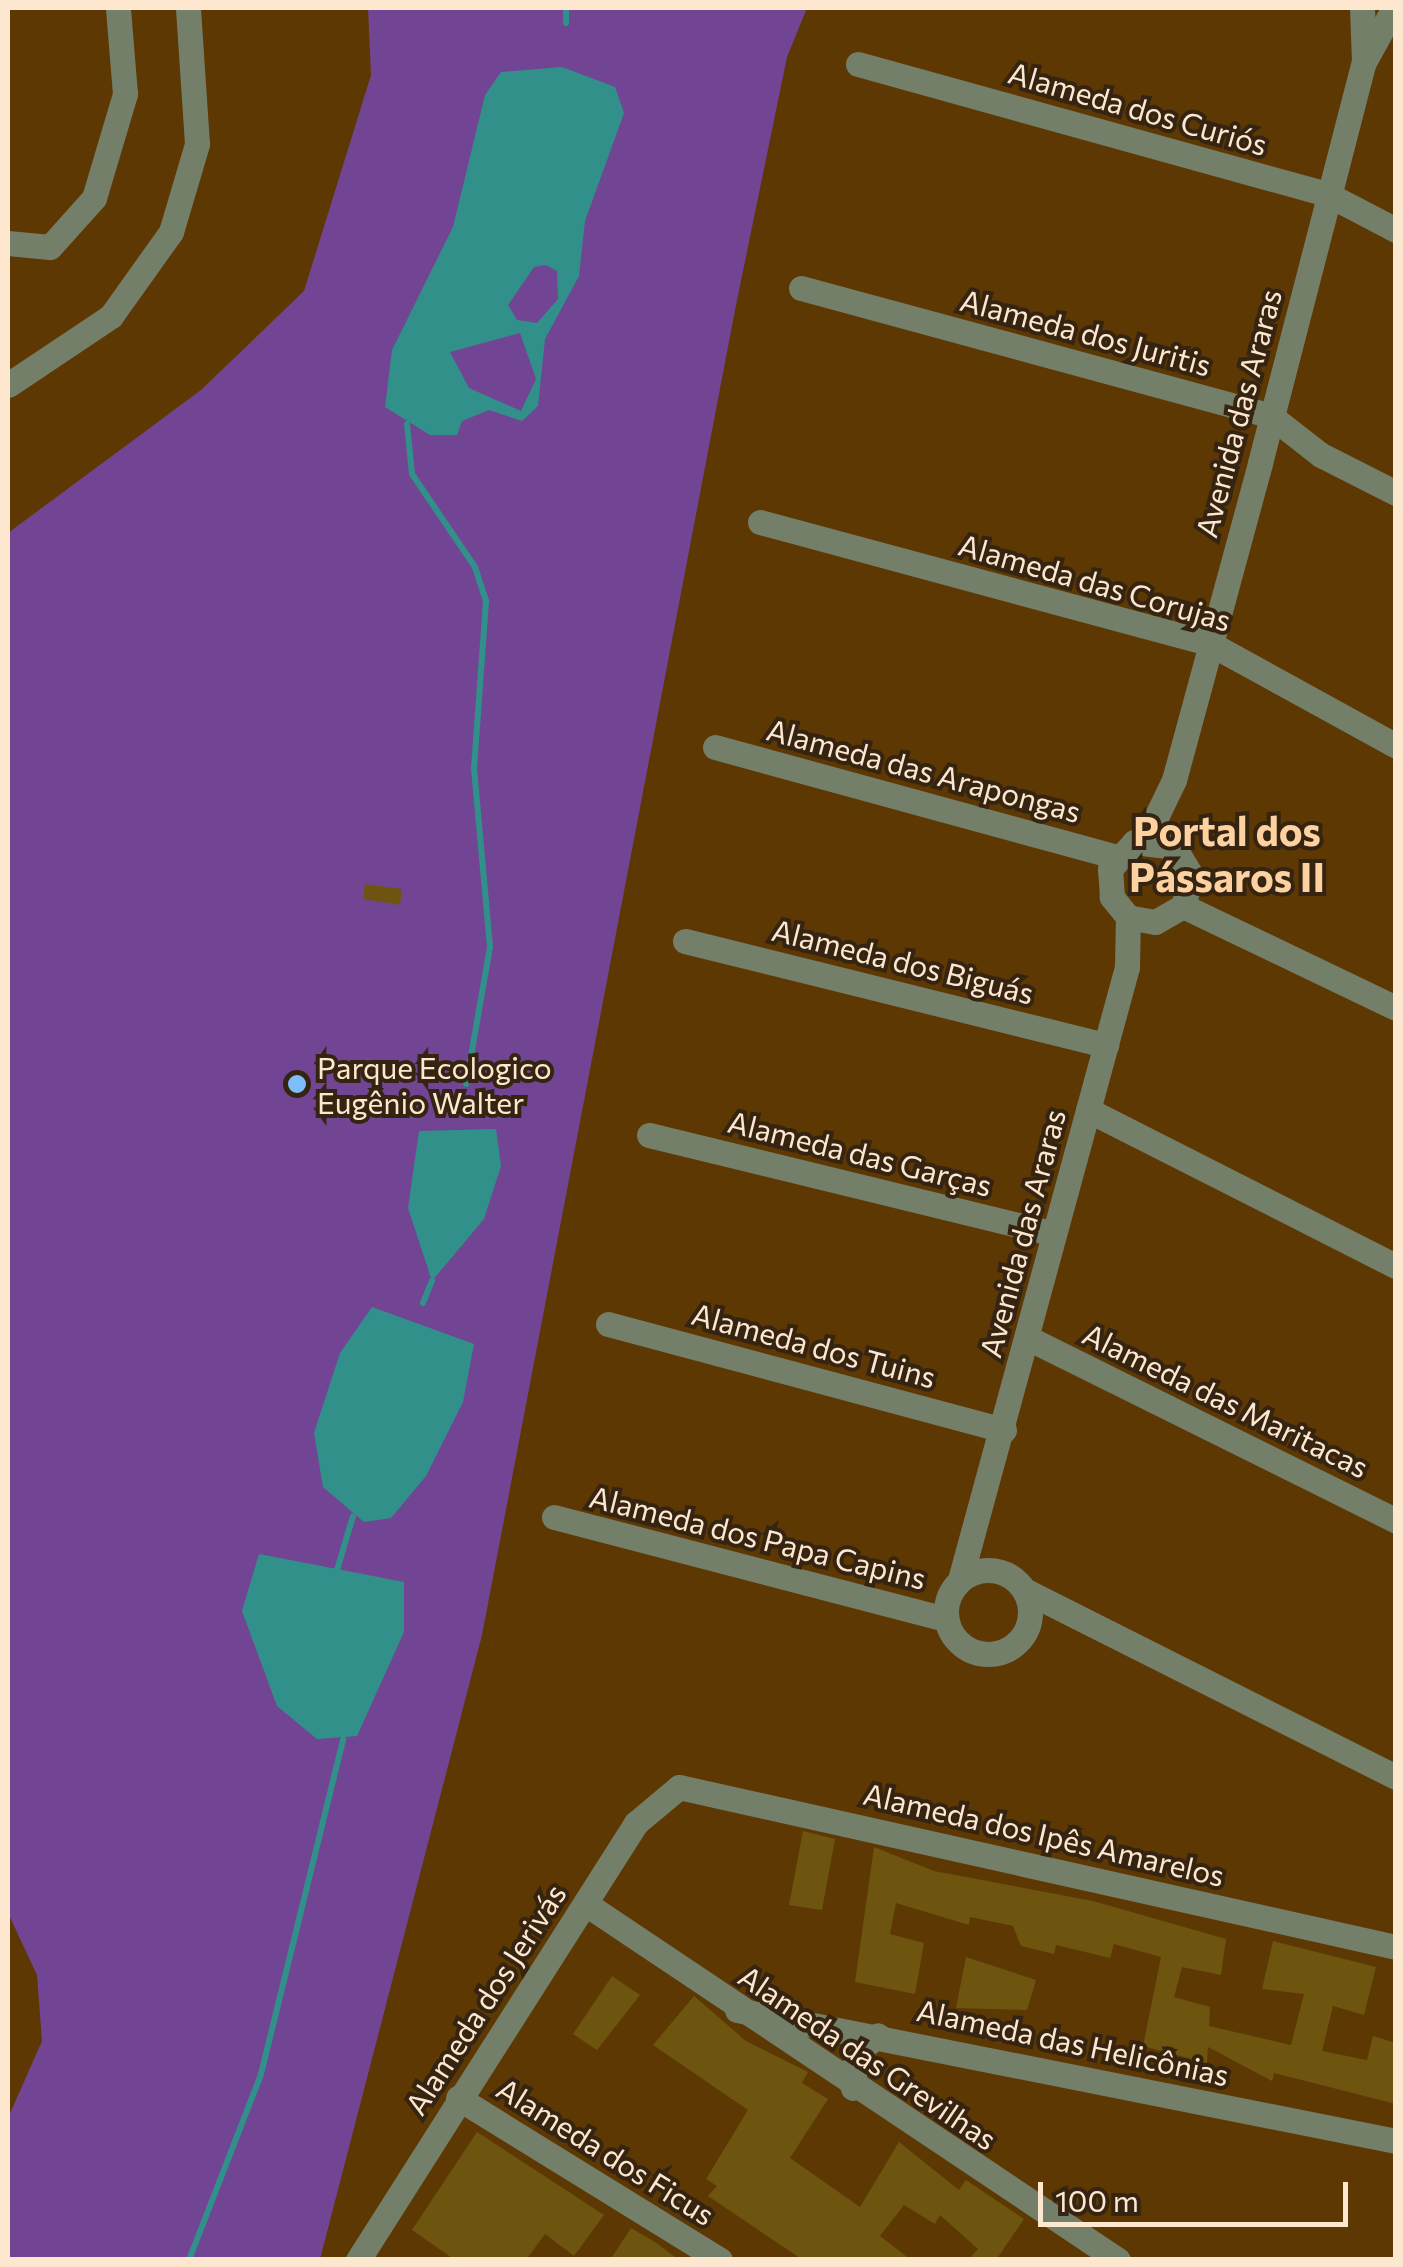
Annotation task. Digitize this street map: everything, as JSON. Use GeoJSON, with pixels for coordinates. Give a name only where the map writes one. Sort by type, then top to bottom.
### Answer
{"type":"FeatureCollection","features":[{"type":"Feature","properties":{"kind":"street"},"geometry":{"type":"LineString","coordinates":[[8,243],[50,248],[94,198],[125,94],[118,8]]}},
{"type":"Feature","properties":{"kind":"street"},"geometry":{"type":"LineString","coordinates":[[8,385],[111,316],[171,232],[197,144],[188,8]]}},
{"type":"Feature","properties":{"kind":"street"},"geometry":{"type":"LineString","coordinates":[[1362,8],[1364,62]]}},
{"type":"Feature","properties":{"kind":"street"},"geometry":{"type":"LineString","coordinates":[[1364,62],[1386,11]]}},
{"type":"Feature","properties":{"kind":"street","name":"Avenida das Araras"},"geometry":{"type":"LineString","coordinates":[[1174,780],[1364,62]]}},
{"type":"Feature","properties":{"kind":"street","name":"Alameda dos Curiós"},"geometry":{"type":"LineString","coordinates":[[858,64],[1328,194],[1396,230]]}},
{"type":"Feature","properties":{"kind":"street","name":"Alameda dos Juritis"},"geometry":{"type":"LineString","coordinates":[[800,288],[1271,416],[1321,455],[1396,492]]}},
{"type":"Feature","properties":{"kind":"street","name":"Alameda das Corujas"},"geometry":{"type":"LineString","coordinates":[[760,522],[1209,643],[1396,746]]}},
{"type":"Feature","properties":{"kind":"street","name":"Alameda das Arapongas"},"geometry":{"type":"LineString","coordinates":[[715,747],[1116,857]]}},
{"type":"Feature","properties":{"kind":"street"},"geometry":{"type":"LineString","coordinates":[[1126,968],[1128,917],[1109,884],[1116,857],[1145,840],[1174,780]]}},
{"type":"Feature","properties":{"kind":"street"},"geometry":{"type":"LineString","coordinates":[[1126,968],[1155,922],[1183,906],[1191,875],[1174,847],[1174,780]]}},
{"type":"Feature","properties":{"kind":"street"},"geometry":{"type":"LineString","coordinates":[[1145,840],[1174,847]]}},
{"type":"Feature","properties":{"kind":"street"},"geometry":{"type":"LineString","coordinates":[[1183,906],[1396,1008]]}},
{"type":"Feature","properties":{"kind":"street"},"geometry":{"type":"LineString","coordinates":[[1128,917],[1155,922]]}},
{"type":"Feature","properties":{"kind":"street","name":"Alameda dos Biguás"},"geometry":{"type":"LineString","coordinates":[[685,941],[1106,1045]]}},
{"type":"Feature","properties":{"kind":"street","name":"Avenida das Araras"},"geometry":{"type":"LineString","coordinates":[[961,1576],[1004,1430],[1126,968]]}},
{"type":"Feature","properties":{"kind":"street"},"geometry":{"type":"LineString","coordinates":[[1088,1110],[1396,1266]]}},
{"type":"Feature","properties":{"kind":"street","name":"Alameda das Garças"},"geometry":{"type":"LineString","coordinates":[[649,1136],[1054,1234]]}},
{"type":"Feature","properties":{"kind":"street","name":"Alameda dos Tuins"},"geometry":{"type":"LineString","coordinates":[[608,1324],[1004,1430]]}},
{"type":"Feature","properties":{"kind":"street","name":"Alameda das Maritacas"},"geometry":{"type":"LineString","coordinates":[[1028,1338],[1396,1521]]}},
{"type":"Feature","properties":{"kind":"street"},"geometry":{"type":"LineString","coordinates":[[979,1514],[998,1571],[1024,1590],[1396,1778]]}},
{"type":"Feature","properties":{"kind":"street","name":"Alameda dos Papa Capins"},"geometry":{"type":"LineString","coordinates":[[554,1518],[946,1619]]}},
{"type":"Feature","properties":{"kind":"street"},"geometry":{"type":"LineString","coordinates":[[998,1571],[961,1576],[946,1619],[963,1646],[1010,1649],[1030,1622],[1024,1590]]}},
{"type":"Feature","properties":{"kind":"street","name":"Alameda dos Jerivás"},"geometry":{"type":"LineString","coordinates":[[358,2260],[636,1823],[679,1786]]}},
{"type":"Feature","properties":{"kind":"street","name":"Alameda dos Ipês Amarelos"},"geometry":{"type":"LineString","coordinates":[[679,1786],[1396,1947]]}},
{"type":"Feature","properties":{"kind":"street","name":"Alameda das Grevilhas"},"geometry":{"type":"LineString","coordinates":[[586,1904],[853,2088],[1118,2260]]}},
{"type":"Feature","properties":{"kind":"street","name":"Alameda das Helicônias"},"geometry":{"type":"LineString","coordinates":[[737,2010],[878,2034],[1396,2141]]}},
{"type":"Feature","properties":{"kind":"street"},"geometry":{"type":"LineString","coordinates":[[853,2088],[856,2053],[878,2034]]}},
{"type":"Feature","properties":{"kind":"street","name":"Alameda dos Ficus"},"geometry":{"type":"LineString","coordinates":[[458,2098],[720,2260]]}},
{"type":"Feature","properties":{"kind":"shaded area","name":"Parque Ecologico Eugênio Walter"},"geometry":{"type":"Polygon","coordinates":[[[368,8],[807,8],[787,57],[736,305],[482,1635],[320,2259],[8,2259],[8,2118],[42,2041],[37,1975],[8,1913],[8,533],[201,390],[304,291],[371,75],[368,8]]]}},
{"type":"Feature","properties":{"kind":"water"},"geometry":{"type":"Polygon","coordinates":[[[562,67],[615,87],[624,113],[585,221],[579,276],[545,339],[538,406],[522,421],[489,410],[462,421],[457,435],[430,435],[385,407],[392,350],[453,227],[485,95],[501,72],[562,67]],[[546,265],[534,267],[508,305],[517,320],[537,323],[558,299],[557,271],[546,265]],[[520,333],[450,352],[469,388],[521,411],[536,379],[520,333]]]}},
{"type":"Feature","properties":{"kind":"water"},"geometry":{"type":"Polygon","coordinates":[[[496,1129],[501,1166],[484,1219],[432,1281],[408,1208],[419,1131],[496,1129]]]}},
{"type":"Feature","properties":{"kind":"water"},"geometry":{"type":"Polygon","coordinates":[[[372,1307],[474,1344],[463,1402],[426,1476],[391,1518],[364,1522],[323,1487],[314,1433],[340,1353],[372,1307]]]}},
{"type":"Feature","properties":{"kind":"water"},"geometry":{"type":"Polygon","coordinates":[[[259,1554],[404,1582],[404,1632],[357,1736],[317,1739],[277,1706],[242,1611],[259,1554]]]}},
{"type":"Feature","properties":{"kind":"building"},"geometry":{"type":"Polygon","coordinates":[[[365,884],[402,889],[400,905],[363,899],[365,884]]]}},
{"type":"Feature","properties":{"kind":"building"},"geometry":{"type":"Polygon","coordinates":[[[803,1831],[835,1839],[822,1910],[789,1905],[803,1831]]]}},
{"type":"Feature","properties":{"kind":"building"},"geometry":{"type":"Polygon","coordinates":[[[874,1847],[934,1871],[1093,1901],[1226,1939],[1221,1975],[1182,1967],[1174,1997],[1210,2007],[1209,2026],[1291,2045],[1304,1994],[1262,1989],[1273,1941],[1376,1967],[1364,2015],[1333,2006],[1322,2051],[1367,2060],[1373,2036],[1396,2043],[1396,2104],[1274,2073],[1272,2081],[1208,2047],[1207,2063],[1143,2046],[1161,1957],[1114,1944],[1110,1958],[1056,1945],[1054,1954],[1021,1946],[1013,1926],[970,1917],[969,1925],[896,1903],[890,1934],[924,1943],[915,1994],[855,1982],[874,1847]]]}},
{"type":"Feature","properties":{"kind":"building"},"geometry":{"type":"Polygon","coordinates":[[[966,1957],[1036,1980],[1027,2010],[956,2008],[966,1957]]]}},
{"type":"Feature","properties":{"kind":"building"},"geometry":{"type":"Polygon","coordinates":[[[612,1976],[640,1995],[597,2050],[573,2034],[612,1976]]]}},
{"type":"Feature","properties":{"kind":"building"},"geometry":{"type":"Polygon","coordinates":[[[694,1996],[746,2041],[808,2072],[802,2083],[828,2099],[790,2158],[860,2207],[899,2142],[959,2190],[966,2180],[1024,2219],[996,2260],[968,2260],[978,2249],[940,2215],[935,2224],[904,2205],[880,2236],[911,2260],[803,2260],[708,2196],[717,2186],[706,2179],[748,2110],[653,2045],[694,1996]]]}},
{"type":"Feature","properties":{"kind":"building"},"geometry":{"type":"Polygon","coordinates":[[[477,2132],[604,2215],[574,2256],[545,2234],[526,2260],[455,2260],[412,2230],[477,2132]]]}},
{"type":"Feature","properties":{"kind":"building"},"geometry":{"type":"Polygon","coordinates":[[[631,2228],[655,2242],[679,2260],[610,2260],[631,2228]]]}},
{"type":"Feature","properties":{"kind":"waterway"},"geometry":{"type":"LineString","coordinates":[[566,8],[566,23]]}},
{"type":"Feature","properties":{"kind":"waterway"},"geometry":{"type":"LineString","coordinates":[[407,424],[412,474],[475,567],[486,601],[474,768],[490,947],[466,1084]]}},
{"type":"Feature","properties":{"kind":"waterway"},"geometry":{"type":"LineString","coordinates":[[423,1303],[432,1281]]}},
{"type":"Feature","properties":{"kind":"waterway"},"geometry":{"type":"LineString","coordinates":[[337,1570],[353,1516]]}},
{"type":"Feature","properties":{"kind":"waterway"},"geometry":{"type":"LineString","coordinates":[[189,2260],[261,2074],[343,1739]]}},
{"type":"Feature","properties":{"kind":"place","name":"Parque Ecologico Eugênio Walter"},"geometry":{"type":"Point","coordinates":[297,1084]}},
{"type":"Feature","properties":{"kind":"district","name":"Portal dos Pássaros II"},"geometry":{"type":"Point","coordinates":[1227,853]}}]}
